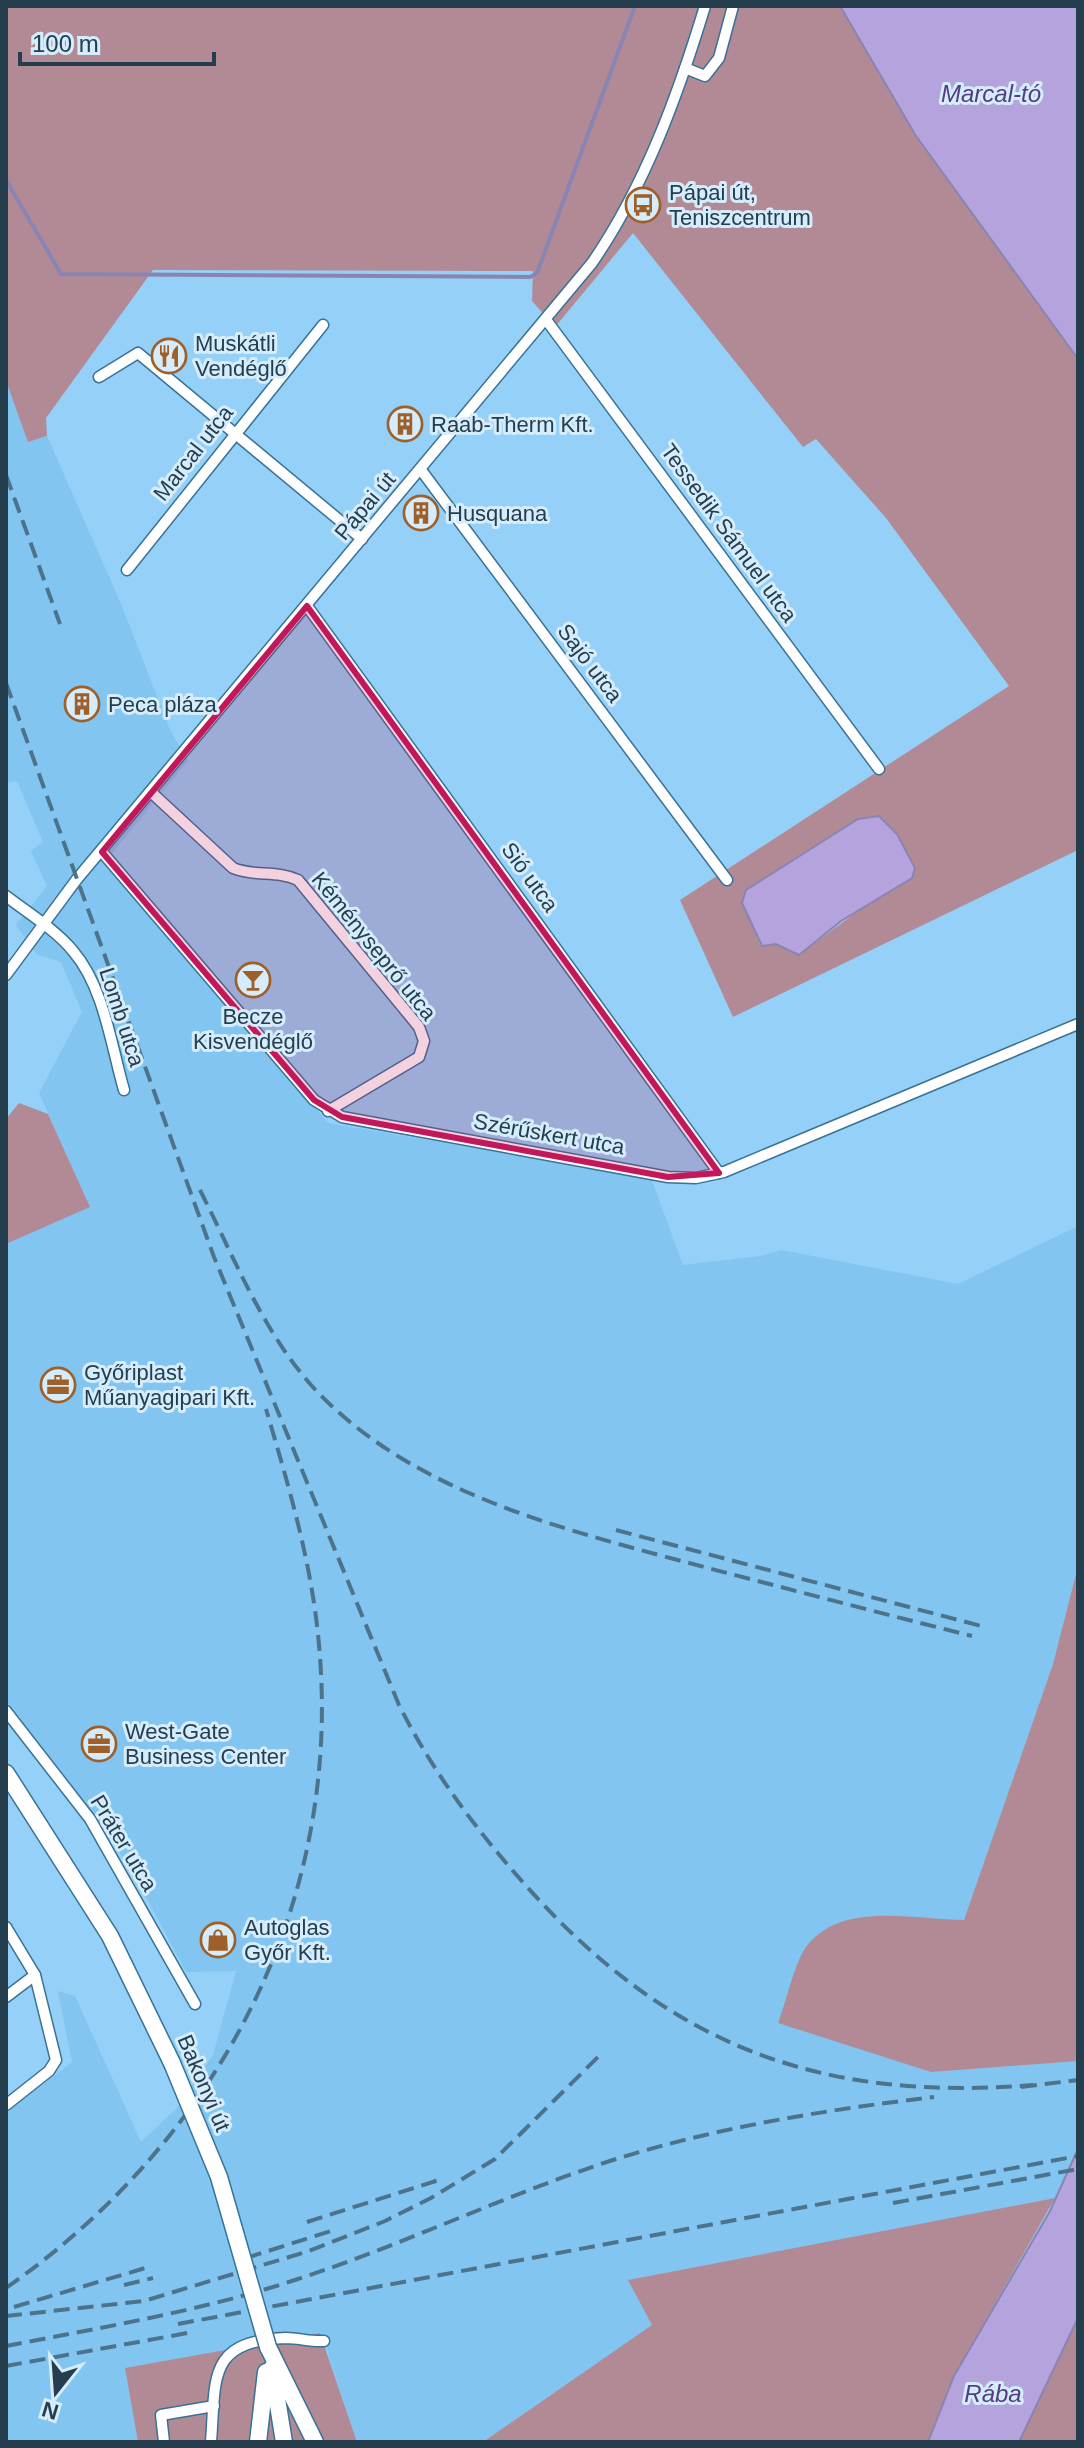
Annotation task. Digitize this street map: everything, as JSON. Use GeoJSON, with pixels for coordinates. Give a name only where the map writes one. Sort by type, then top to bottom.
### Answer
{"type":"FeatureCollection","features":[{"type":"Feature","properties":{"kind":"main road","name":"Bakonyi út"},"geometry":{"type":"LineString","coordinates":[[6,1773],[110,1936],[172,2063],[219,2177],[268,2347],[284,2442]]}},
{"type":"Feature","properties":{"kind":"main road"},"geometry":{"type":"LineString","coordinates":[[258,2442],[268,2347]]}},
{"type":"Feature","properties":{"kind":"main road"},"geometry":{"type":"LineString","coordinates":[[268,2347],[315,2442]]}},
{"type":"Feature","properties":{"kind":"street","name":"Pápai út"},"geometry":{"type":"LineString","coordinates":[[6,975],[77,879],[547,321],[621,221],[685,68],[705,6]]}},
{"type":"Feature","properties":{"kind":"street"},"geometry":{"type":"LineString","coordinates":[[685,68],[705,76],[719,58],[729,31],[733,6]]}},
{"type":"Feature","properties":{"kind":"street","name":"Tessedik Sámuel utca"},"geometry":{"type":"LineString","coordinates":[[547,321],[879,769]]}},
{"type":"Feature","properties":{"kind":"street","name":"Marcal utca"},"geometry":{"type":"LineString","coordinates":[[127,570],[233,433],[323,325]]}},
{"type":"Feature","properties":{"kind":"street"},"geometry":{"type":"LineString","coordinates":[[99,377],[138,353],[362,539]]}},
{"type":"Feature","properties":{"kind":"street","name":"Sajó utca"},"geometry":{"type":"LineString","coordinates":[[421,470],[727,880]]}},
{"type":"Feature","properties":{"kind":"street","name":"Sió utca"},"geometry":{"type":"LineString","coordinates":[[307,606],[719,1173]]}},
{"type":"Feature","properties":{"kind":"street","name":"Kéményseprő utca"},"geometry":{"type":"LineString","coordinates":[[152,793],[233,868],[243,872],[286,875],[298,880],[419,1027],[424,1041],[419,1057],[328,1111]]}},
{"type":"Feature","properties":{"kind":"street","name":"Szérűskert utca"},"geometry":{"type":"LineString","coordinates":[[102,852],[314,1100],[328,1111],[342,1117],[668,1177],[696,1178],[719,1173],[1078,1024]]}},
{"type":"Feature","properties":{"kind":"street","name":"Lomb utca"},"geometry":{"type":"LineString","coordinates":[[6,896],[71,947],[84,964],[94,986],[124,1090]]}},
{"type":"Feature","properties":{"kind":"street","name":"Práter utca"},"geometry":{"type":"LineString","coordinates":[[6,1711],[90,1819],[195,2004]]}},
{"type":"Feature","properties":{"kind":"street"},"geometry":{"type":"LineString","coordinates":[[6,1927],[35,1975],[56,2060],[49,2071],[6,2105]]}},
{"type":"Feature","properties":{"kind":"street"},"geometry":{"type":"LineString","coordinates":[[6,1997],[35,1975]]}},
{"type":"Feature","properties":{"kind":"street"},"geometry":{"type":"LineString","coordinates":[[211,2442],[223,2358],[237,2346],[288,2338],[324,2341]]}},
{"type":"Feature","properties":{"kind":"street"},"geometry":{"type":"LineString","coordinates":[[164,2442],[161,2415],[214,2406]]}},
{"type":"Feature","properties":{"kind":"highlighted area"},"geometry":{"type":"Polygon","coordinates":[[[307,606],[719,1173],[668,1177],[342,1117],[314,1100],[102,852],[307,606]]]}},
{"type":"Feature","properties":{"kind":"shaded area"},"geometry":{"type":"Polygon","coordinates":[[[6,6],[840,6],[916,136],[1078,359],[1078,850],[733,1017],[680,900],[1009,686],[886,518],[816,439],[803,447],[633,233],[555,327],[532,301],[533,271],[153,270],[46,418],[47,436],[28,442],[6,381],[6,6]],[[879,817],[742,903],[761,946],[776,944],[799,955],[915,868],[897,834],[879,817]]]}},
{"type":"Feature","properties":{"kind":"shaded area"},"geometry":{"type":"Polygon","coordinates":[[[6,381],[28,441],[47,436],[121,604],[171,732],[188,761],[104,863],[328,1123],[651,1178],[683,1265],[761,1256],[781,1250],[958,1284],[1078,1226],[1078,1566],[1053,1664],[964,1921],[873,1916],[778,2022],[931,2072],[1078,2061],[1078,2149],[1055,2198],[629,2280],[653,2325],[483,2442],[357,2442],[324,2341],[125,2368],[138,2442],[6,2442],[6,2113],[72,2062],[58,1991],[75,1996],[141,2142],[177,2108],[213,2055],[236,1971],[186,1972],[136,1878],[100,1822],[6,1700],[6,1244],[90,1207],[39,1093],[82,1012],[61,962],[36,954],[16,925],[47,886],[31,851],[43,842],[17,781],[6,783],[6,381]]]}},
{"type":"Feature","properties":{"kind":"shaded area"},"geometry":{"type":"Polygon","coordinates":[[[19,1103],[48,1114],[90,1207],[6,1244],[6,1119],[19,1103]]]}},
{"type":"Feature","properties":{"kind":"shaded area"},"geometry":{"type":"Polygon","coordinates":[[[1078,1566],[1078,2061],[931,2072],[778,2023],[802,1954],[821,1932],[839,1923],[880,1916],[964,1920],[1053,1664],[1078,1566]]]}},
{"type":"Feature","properties":{"kind":"shaded area"},"geometry":{"type":"Polygon","coordinates":[[[1055,2198],[954,2376],[928,2442],[483,2442],[652,2325],[628,2280],[1055,2198]]]}},
{"type":"Feature","properties":{"kind":"shaded area"},"geometry":{"type":"Polygon","coordinates":[[[1078,2318],[1078,2442],[1019,2442],[1078,2318]]]}},
{"type":"Feature","properties":{"kind":"shaded area"},"geometry":{"type":"Polygon","coordinates":[[[320,2333],[357,2442],[138,2442],[125,2368],[320,2333]]]}},
{"type":"Feature","properties":{"kind":"water","name":"Marcal-tó"},"geometry":{"type":"Polygon","coordinates":[[[840,6],[1078,6],[1078,359],[916,136],[840,6]]]}},
{"type":"Feature","properties":{"kind":"water"},"geometry":{"type":"Polygon","coordinates":[[[879,816],[897,834],[915,868],[912,878],[841,921],[799,955],[776,944],[762,946],[742,903],[746,890],[858,819],[879,816]]]}},
{"type":"Feature","properties":{"kind":"water","name":"Rába"},"geometry":{"type":"Polygon","coordinates":[[[1078,2149],[1078,2318],[1019,2442],[928,2442],[954,2376],[1050,2211],[1078,2149]]]}},
{"type":"Feature","properties":{"kind":"waterway"},"geometry":{"type":"LineString","coordinates":[[6,180],[61,274],[530,277],[537,273],[635,6]]}},
{"type":"Feature","properties":{"kind":"railway"},"geometry":{"type":"LineString","coordinates":[[6,475],[60,624]]}},
{"type":"Feature","properties":{"kind":"railway"},"geometry":{"type":"LineString","coordinates":[[6,683],[214,1257],[399,1705],[458,1801],[528,1888],[582,1943],[637,1988],[695,2025],[755,2052],[818,2072],[885,2084],[956,2088],[1033,2085]]}},
{"type":"Feature","properties":{"kind":"railway"},"geometry":{"type":"LineString","coordinates":[[200,1190],[263,1316],[293,1363],[351,1423],[396,1455],[495,1504],[548,1523],[972,1636]]}},
{"type":"Feature","properties":{"kind":"railway"},"geometry":{"type":"LineString","coordinates":[[6,2288],[81,2229],[147,2162],[204,2089],[251,2009],[286,1924],[310,1834],[321,1741],[319,1645],[305,1555],[266,1409]]}},
{"type":"Feature","properties":{"kind":"railway"},"geometry":{"type":"LineString","coordinates":[[616,1530],[985,1627]]}},
{"type":"Feature","properties":{"kind":"railway"},"geometry":{"type":"LineString","coordinates":[[6,2316],[144,2301],[309,2251],[385,2221],[431,2198],[495,2159],[600,2055]]}},
{"type":"Feature","properties":{"kind":"railway"},"geometry":{"type":"LineString","coordinates":[[1021,2087],[1078,2080]]}},
{"type":"Feature","properties":{"kind":"railway"},"geometry":{"type":"LineString","coordinates":[[6,2346],[152,2318],[260,2291],[335,2266],[573,2174],[652,2148],[772,2121],[934,2097]]}},
{"type":"Feature","properties":{"kind":"railway"},"geometry":{"type":"LineString","coordinates":[[178,2324],[1078,2156]]}},
{"type":"Feature","properties":{"kind":"railway"},"geometry":{"type":"LineString","coordinates":[[893,2203],[1078,2169]]}},
{"type":"Feature","properties":{"kind":"railway"},"geometry":{"type":"LineString","coordinates":[[307,2222],[442,2179]]}},
{"type":"Feature","properties":{"kind":"railway"},"geometry":{"type":"LineString","coordinates":[[246,2258],[334,2230]]}},
{"type":"Feature","properties":{"kind":"railway"},"geometry":{"type":"LineString","coordinates":[[14,2307],[152,2266]]}},
{"type":"Feature","properties":{"kind":"railway"},"geometry":{"type":"LineString","coordinates":[[124,2285],[153,2278]]}},
{"type":"Feature","properties":{"kind":"railway"},"geometry":{"type":"LineString","coordinates":[[6,2366],[193,2332]]}},
{"type":"Feature","properties":{"kind":"place","name":"Pápai út, Teniszcentrum"},"geometry":{"type":"Point","coordinates":[643,205]}},
{"type":"Feature","properties":{"kind":"place","name":"Muskátli Vendéglő"},"geometry":{"type":"Point","coordinates":[169,356]}},
{"type":"Feature","properties":{"kind":"place","name":"Raab-Therm Kft."},"geometry":{"type":"Point","coordinates":[405,424]}},
{"type":"Feature","properties":{"kind":"place","name":"Husquana"},"geometry":{"type":"Point","coordinates":[421,513]}},
{"type":"Feature","properties":{"kind":"place","name":"Peca pláza"},"geometry":{"type":"Point","coordinates":[82,704]}},
{"type":"Feature","properties":{"kind":"place","name":"Becze Kisvendéglő"},"geometry":{"type":"Point","coordinates":[253,980]}},
{"type":"Feature","properties":{"kind":"place","name":"Győriplast Műanyagipari Kft."},"geometry":{"type":"Point","coordinates":[58,1385]}},
{"type":"Feature","properties":{"kind":"place","name":"West-Gate Business Center"},"geometry":{"type":"Point","coordinates":[99,1744]}},
{"type":"Feature","properties":{"kind":"place","name":"Autoglas Győr Kft."},"geometry":{"type":"Point","coordinates":[218,1940]}}]}
